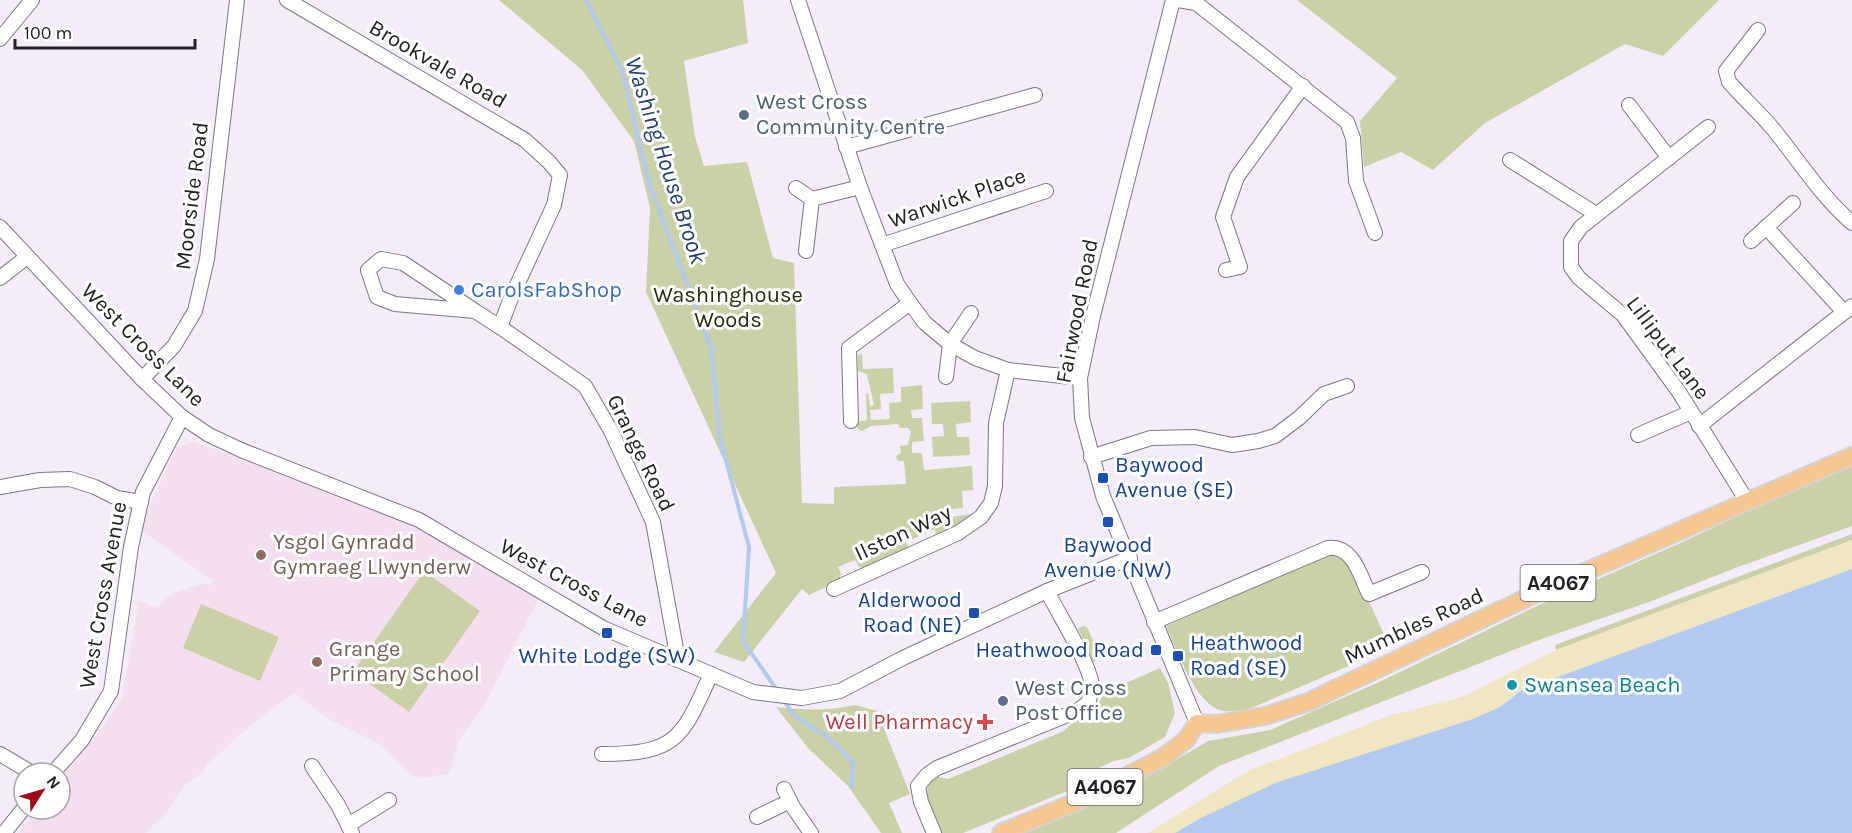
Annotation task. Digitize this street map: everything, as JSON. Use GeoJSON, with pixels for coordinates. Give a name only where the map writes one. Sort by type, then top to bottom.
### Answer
{"type":"FeatureCollection","features":[{"type":"Feature","properties":{"kind":"main road","name":"Mumbles Road"},"geometry":{"type":"LineString","coordinates":[[1197,723],[1217,724],[1265,716],[1308,702],[1539,592],[1852,456]]}},
{"type":"Feature","properties":{"kind":"main road","name":"A4067"},"geometry":{"type":"LineString","coordinates":[[1001,833],[1077,801],[1162,758],[1186,740],[1197,723]]}},
{"type":"Feature","properties":{"kind":"street"},"geometry":{"type":"LineString","coordinates":[[0,39],[32,0]]}},
{"type":"Feature","properties":{"kind":"street","name":"Moorside Road"},"geometry":{"type":"LineString","coordinates":[[142,379],[174,346],[195,311],[207,259],[237,0]]}},
{"type":"Feature","properties":{"kind":"street","name":"Brookvale Road"},"geometry":{"type":"LineString","coordinates":[[287,0],[525,140],[560,175],[554,205],[511,298],[501,327]]}},
{"type":"Feature","properties":{"kind":"street"},"geometry":{"type":"LineString","coordinates":[[798,0],[860,187],[897,284],[909,303],[925,323],[950,344],[975,358],[1008,370],[1080,378]]}},
{"type":"Feature","properties":{"kind":"street"},"geometry":{"type":"LineString","coordinates":[[1175,0],[1196,3],[1347,122],[1353,138],[1356,181],[1375,233]]}},
{"type":"Feature","properties":{"kind":"street","name":"Fairwood Road"},"geometry":{"type":"LineString","coordinates":[[1175,0],[1093,316],[1080,378],[1082,418],[1103,496],[1197,723]]}},
{"type":"Feature","properties":{"kind":"street"},"geometry":{"type":"LineString","coordinates":[[1758,30],[1726,71],[1729,82],[1773,129],[1796,160],[1852,223]]}},
{"type":"Feature","properties":{"kind":"street"},"geometry":{"type":"LineString","coordinates":[[1226,270],[1240,267],[1223,217],[1237,177],[1304,86]]}},
{"type":"Feature","properties":{"kind":"street"},"geometry":{"type":"LineString","coordinates":[[846,147],[1035,95]]}},
{"type":"Feature","properties":{"kind":"street"},"geometry":{"type":"LineString","coordinates":[[1629,105],[1669,158]]}},
{"type":"Feature","properties":{"kind":"street","name":"Lilliput Lane"},"geometry":{"type":"LineString","coordinates":[[1708,127],[1581,227],[1571,241],[1571,267],[1579,278],[1623,315],[1692,412],[1747,501]]}},
{"type":"Feature","properties":{"kind":"street"},"geometry":{"type":"LineString","coordinates":[[1510,160],[1596,214]]}},
{"type":"Feature","properties":{"kind":"street"},"geometry":{"type":"LineString","coordinates":[[796,188],[812,199],[860,187]]}},
{"type":"Feature","properties":{"kind":"street","name":"Warwick Place"},"geometry":{"type":"LineString","coordinates":[[882,246],[1046,190]]}},
{"type":"Feature","properties":{"kind":"street"},"geometry":{"type":"LineString","coordinates":[[806,252],[812,199]]}},
{"type":"Feature","properties":{"kind":"street"},"geometry":{"type":"LineString","coordinates":[[1751,241],[1793,203]]}},
{"type":"Feature","properties":{"kind":"street","name":"West Cross Lane"},"geometry":{"type":"LineString","coordinates":[[0,227],[142,379],[182,417],[209,435],[241,450],[419,520],[603,628],[759,693],[802,698],[840,691],[903,657],[1047,591],[1130,558]]}},
{"type":"Feature","properties":{"kind":"street"},"geometry":{"type":"LineString","coordinates":[[1699,426],[1848,309],[1766,227]]}},
{"type":"Feature","properties":{"kind":"street"},"geometry":{"type":"LineString","coordinates":[[0,278],[27,257]]}},
{"type":"Feature","properties":{"kind":"street","name":"Grange Road"},"geometry":{"type":"LineString","coordinates":[[475,311],[395,304],[376,297],[368,270],[381,259],[403,263],[501,327],[585,386],[611,431],[653,522],[678,660]]}},
{"type":"Feature","properties":{"kind":"street"},"geometry":{"type":"LineString","coordinates":[[851,421],[849,348],[909,303]]}},
{"type":"Feature","properties":{"kind":"street"},"geometry":{"type":"LineString","coordinates":[[946,377],[950,344],[971,313]]}},
{"type":"Feature","properties":{"kind":"street","name":"Ilston Way"},"geometry":{"type":"LineString","coordinates":[[834,589],[958,533],[981,517],[991,503],[995,486],[996,423],[1008,370]]}},
{"type":"Feature","properties":{"kind":"street"},"geometry":{"type":"LineString","coordinates":[[1091,457],[1151,438],[1195,438],[1232,445],[1258,441],[1275,436],[1299,418],[1324,394],[1347,386]]}},
{"type":"Feature","properties":{"kind":"street"},"geometry":{"type":"LineString","coordinates":[[1638,435],[1692,412]]}},
{"type":"Feature","properties":{"kind":"street","name":"West Cross Avenue"},"geometry":{"type":"LineString","coordinates":[[64,761],[82,740],[111,691],[131,547],[143,492],[182,417]]}},
{"type":"Feature","properties":{"kind":"street"},"geometry":{"type":"LineString","coordinates":[[0,487],[40,480],[70,479],[117,498],[141,502]]}},
{"type":"Feature","properties":{"kind":"street"},"geometry":{"type":"LineString","coordinates":[[1154,622],[1328,548],[1335,548],[1348,554],[1371,598],[1422,572]]}},
{"type":"Feature","properties":{"kind":"street"},"geometry":{"type":"LineString","coordinates":[[934,833],[921,802],[918,786],[927,776],[937,768],[1077,711],[1088,703],[1092,686],[1078,650],[1047,591]]}},
{"type":"Feature","properties":{"kind":"street"},"geometry":{"type":"LineString","coordinates":[[602,754],[644,752],[660,748],[672,740],[693,714],[711,674]]}},
{"type":"Feature","properties":{"kind":"street"},"geometry":{"type":"LineString","coordinates":[[312,766],[338,805],[350,829],[389,800]]}},
{"type":"Feature","properties":{"kind":"street"},"geometry":{"type":"LineString","coordinates":[[757,817],[787,795],[811,833]]}},
{"type":"Feature","properties":{"kind":"street"},"geometry":{"type":"LineString","coordinates":[[4,833],[14,821]]}},
{"type":"Feature","properties":{"kind":"shaded area","name":"Grange Primary School"},"geometry":{"type":"Polygon","coordinates":[[[193,442],[336,490],[389,511],[539,598],[485,704],[459,740],[449,774],[424,778],[411,775],[382,745],[332,721],[294,693],[254,722],[207,765],[203,773],[185,784],[167,813],[145,833],[18,833],[28,821],[72,821],[72,765],[122,698],[139,601],[158,608],[162,601],[174,593],[205,583],[210,585],[214,581],[140,530],[177,447],[193,442]]]}},
{"type":"Feature","properties":{"kind":"green space","name":"Washinghouse Woods"},"geometry":{"type":"Polygon","coordinates":[[[499,0],[743,0],[748,43],[684,61],[695,137],[704,166],[747,162],[773,258],[794,263],[802,503],[834,504],[834,487],[906,484],[904,461],[898,461],[896,456],[901,453],[900,446],[908,445],[911,432],[908,428],[900,428],[898,424],[871,426],[862,431],[858,429],[856,422],[867,420],[866,394],[868,393],[870,406],[874,405],[867,374],[858,371],[860,354],[862,354],[863,369],[893,368],[894,393],[880,394],[881,409],[870,410],[871,420],[890,419],[889,403],[901,402],[901,387],[922,385],[923,409],[911,410],[912,418],[922,418],[924,441],[912,442],[912,453],[922,453],[924,470],[972,466],[973,490],[962,491],[963,508],[950,509],[951,517],[980,513],[972,521],[936,536],[935,529],[906,542],[910,551],[867,570],[859,567],[855,560],[838,567],[841,573],[839,581],[809,595],[802,589],[744,662],[714,652],[776,573],[646,292],[650,208],[634,141],[582,70],[499,0]]]}},
{"type":"Feature","properties":{"kind":"green space"},"geometry":{"type":"Polygon","coordinates":[[[1297,0],[1719,0],[1663,56],[1625,44],[1485,123],[1433,170],[1401,152],[1364,167],[1360,121],[1397,78],[1297,0]]]}},
{"type":"Feature","properties":{"kind":"green space"},"geometry":{"type":"Polygon","coordinates":[[[970,401],[971,422],[956,424],[957,437],[969,437],[970,455],[933,457],[932,437],[944,436],[943,424],[932,424],[931,403],[970,401]]]}},
{"type":"Feature","properties":{"kind":"green space"},"geometry":{"type":"Polygon","coordinates":[[[1852,465],[1852,526],[1649,602],[1544,638],[1219,766],[1116,833],[1019,833],[1164,767],[1208,741],[1270,730],[1379,682],[1539,605],[1852,465]]]}},
{"type":"Feature","properties":{"kind":"green space"},"geometry":{"type":"Polygon","coordinates":[[[1852,534],[1852,540],[1556,650],[1555,645],[1852,534]]]}},
{"type":"Feature","properties":{"kind":"green space"},"geometry":{"type":"Polygon","coordinates":[[[1329,554],[1350,559],[1390,648],[1247,710],[1223,711],[1213,707],[1204,699],[1188,675],[1166,626],[1329,554]]]}},
{"type":"Feature","properties":{"kind":"green space"},"geometry":{"type":"Polygon","coordinates":[[[424,571],[480,611],[409,712],[353,672],[424,571]]]}},
{"type":"Feature","properties":{"kind":"green space"},"geometry":{"type":"Polygon","coordinates":[[[201,604],[279,637],[260,681],[183,648],[201,604]]]}},
{"type":"Feature","properties":{"kind":"green space"},"geometry":{"type":"Polygon","coordinates":[[[1087,627],[1101,658],[1093,662],[1078,628],[1087,627]]]}},
{"type":"Feature","properties":{"kind":"green space"},"geometry":{"type":"Polygon","coordinates":[[[1160,668],[1168,683],[1175,713],[1165,737],[1129,758],[1114,761],[1092,771],[1087,783],[963,833],[942,833],[929,800],[928,788],[933,780],[938,777],[948,779],[1064,731],[1092,711],[1103,693],[1160,668]]]}},
{"type":"Feature","properties":{"kind":"green space"},"geometry":{"type":"Polygon","coordinates":[[[855,705],[877,711],[910,794],[889,803],[902,833],[881,833],[848,786],[808,748],[776,707],[816,709],[855,705]]]}},
{"type":"Feature","properties":{"kind":"sand","name":"Swansea Beach"},"geometry":{"type":"Polygon","coordinates":[[[1852,540],[1852,569],[1522,690],[1500,707],[1473,719],[1201,818],[1175,833],[1148,833],[1248,771],[1391,715],[1462,697],[1556,650],[1852,540]]]}},
{"type":"Feature","properties":{"kind":"water"},"geometry":{"type":"Polygon","coordinates":[[[1852,569],[1852,833],[1175,833],[1275,783],[1473,719],[1500,707],[1522,690],[1852,569]]]}},
{"type":"Feature","properties":{"kind":"waterway","name":"Washing House Brook"},"geometry":{"type":"LineString","coordinates":[[586,0],[622,71],[650,186],[711,348],[720,438],[749,547],[743,641],[777,690]]}},
{"type":"Feature","properties":{"kind":"waterway","name":"Washing House Brook"},"geometry":{"type":"LineString","coordinates":[[783,699],[794,715],[827,737],[853,762],[852,787]]}},
{"type":"Feature","properties":{"kind":"place","name":"West Cross Community Centre"},"geometry":{"type":"Point","coordinates":[744,115]}},
{"type":"Feature","properties":{"kind":"place","name":"CarolsFabShop"},"geometry":{"type":"Point","coordinates":[459,290]}},
{"type":"Feature","properties":{"kind":"place","name":"Baywood Avenue (SE)"},"geometry":{"type":"Point","coordinates":[1103,478]}},
{"type":"Feature","properties":{"kind":"place","name":"Baywood Avenue (NW)"},"geometry":{"type":"Point","coordinates":[1108,522]}},
{"type":"Feature","properties":{"kind":"place","name":"Ysgol Gynradd Gymraeg Llwynderw"},"geometry":{"type":"Point","coordinates":[261,555]}},
{"type":"Feature","properties":{"kind":"place","name":"Alderwood Road (NE)"},"geometry":{"type":"Point","coordinates":[974,613]}},
{"type":"Feature","properties":{"kind":"place","name":"White Lodge (SW)"},"geometry":{"type":"Point","coordinates":[607,633]}},
{"type":"Feature","properties":{"kind":"place","name":"Heathwood Road"},"geometry":{"type":"Point","coordinates":[1156,650]}},
{"type":"Feature","properties":{"kind":"place","name":"Heathwood Road (SE)"},"geometry":{"type":"Point","coordinates":[1178,656]}},
{"type":"Feature","properties":{"kind":"place","name":"Grange Primary School"},"geometry":{"type":"Point","coordinates":[317,662]}},
{"type":"Feature","properties":{"kind":"place","name":"Swansea Beach"},"geometry":{"type":"Point","coordinates":[1512,685]}},
{"type":"Feature","properties":{"kind":"place","name":"West Cross Post Office"},"geometry":{"type":"Point","coordinates":[1003,701]}},
{"type":"Feature","properties":{"kind":"place","name":"Well Pharmacy"},"geometry":{"type":"Point","coordinates":[985,722]}}]}
